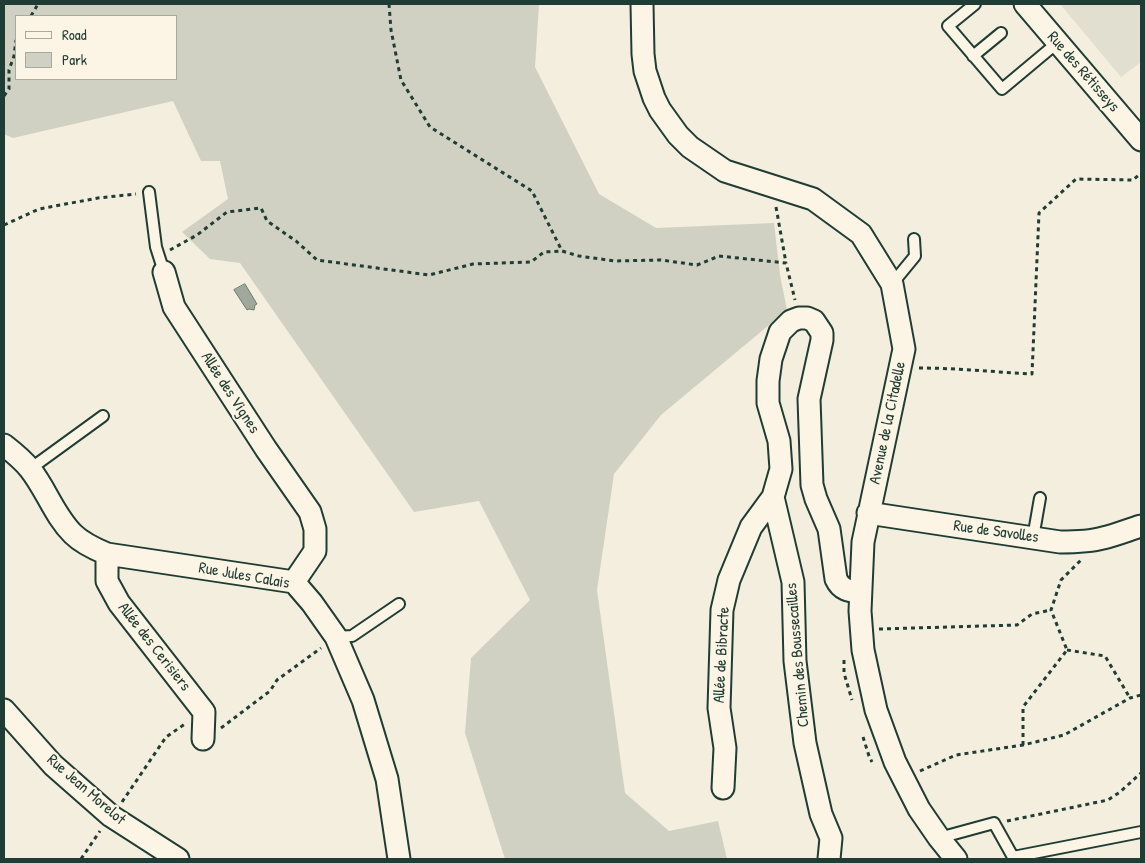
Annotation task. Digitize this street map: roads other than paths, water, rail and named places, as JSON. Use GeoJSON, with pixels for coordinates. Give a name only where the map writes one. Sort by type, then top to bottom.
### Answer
{"type":"FeatureCollection","features":[{"type":"Feature","properties":{"kind":"street","name":"Avenue de la Citadelle"},"geometry":{"type":"LineString","coordinates":[[642,4],[645,71],[654,98],[668,122],[690,147],[718,167],[740,177],[814,199],[860,234],[892,284],[904,350],[863,542],[860,592],[861,630],[867,671],[876,710],[885,737],[919,809],[956,859]]}},
{"type":"Feature","properties":{"kind":"street","name":"Rue des Rétisseys"},"geometry":{"type":"LineString","coordinates":[[1025,4],[1141,140]]}},
{"type":"Feature","properties":{"kind":"street","name":"Allée des Vignes"},"geometry":{"type":"LineString","coordinates":[[162,264],[174,308],[266,449],[310,512],[315,529],[315,551],[294,582]]}},
{"type":"Feature","properties":{"kind":"street","name":"Allée de Bibracte"},"geometry":{"type":"LineString","coordinates":[[723,788],[725,748],[719,708],[722,610],[729,580],[751,527],[773,497],[781,469],[781,456],[768,403],[769,370],[774,347],[780,332],[791,321],[799,318],[807,318],[814,321],[822,332],[822,340],[809,399],[814,492],[829,529],[836,579],[845,589],[860,592]]}},
{"type":"Feature","properties":{"kind":"street","name":"Rue Jules Calais"},"geometry":{"type":"LineString","coordinates":[[4,445],[14,452],[30,469],[52,506],[74,534],[95,549],[107,554],[294,582],[312,603],[336,637],[363,700],[387,779],[399,859]]}},
{"type":"Feature","properties":{"kind":"street","name":"Chemin des Boussecailles"},"geometry":{"type":"LineString","coordinates":[[773,497],[793,582],[795,661],[805,743],[821,814],[831,838],[829,859]]}},
{"type":"Feature","properties":{"kind":"street","name":"Rue de Savolles"},"geometry":{"type":"LineString","coordinates":[[868,513],[1060,542],[1082,542],[1132,529],[1141,516]]}},
{"type":"Feature","properties":{"kind":"street","name":"Allée des Cerisiers"},"geometry":{"type":"LineString","coordinates":[[107,554],[107,581],[119,603],[204,712],[203,739]]}},
{"type":"Feature","properties":{"kind":"street","name":"Rue Jean Morelot"},"geometry":{"type":"LineString","coordinates":[[4,710],[53,765],[111,816],[178,859]]}},
{"type":"Feature","properties":{"kind":"lane"},"geometry":{"type":"LineString","coordinates":[[975,4],[948,26],[1002,89],[1057,42]]}},
{"type":"Feature","properties":{"kind":"lane"},"geometry":{"type":"LineString","coordinates":[[973,56],[1001,34]]}},
{"type":"Feature","properties":{"kind":"lane","name":"Allée des Vignes"},"geometry":{"type":"LineString","coordinates":[[149,192],[156,247],[162,264]]}},
{"type":"Feature","properties":{"kind":"lane"},"geometry":{"type":"LineString","coordinates":[[892,284],[915,256],[914,239]]}},
{"type":"Feature","properties":{"kind":"lane"},"geometry":{"type":"LineString","coordinates":[[30,469],[102,416]]}},
{"type":"Feature","properties":{"kind":"lane"},"geometry":{"type":"LineString","coordinates":[[1034,538],[1040,498]]}},
{"type":"Feature","properties":{"kind":"lane"},"geometry":{"type":"LineString","coordinates":[[336,637],[352,636],[399,604]]}},
{"type":"Feature","properties":{"kind":"lane"},"geometry":{"type":"LineString","coordinates":[[939,838],[994,823],[1013,857],[1141,832]]}}]}
